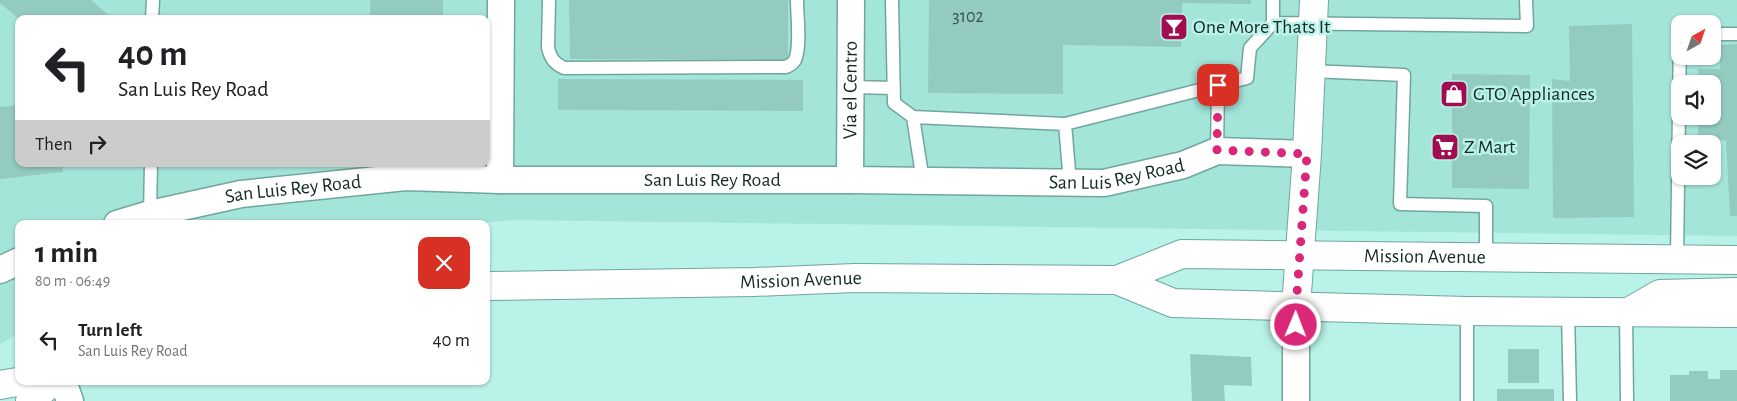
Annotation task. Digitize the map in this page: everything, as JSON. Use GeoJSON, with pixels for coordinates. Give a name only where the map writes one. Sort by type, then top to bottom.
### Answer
{"type":"FeatureCollection","features":[{"type":"Feature","properties":{"kind":"main road"},"geometry":{"type":"LineString","coordinates":[[1296,307],[1307,154],[1314,12]]}},
{"type":"Feature","properties":{"kind":"main road","name":"Mission Avenue"},"geometry":{"type":"LineString","coordinates":[[1117,280],[1182,254],[1737,260]]}},
{"type":"Feature","properties":{"kind":"main road","name":"Mission Avenue"},"geometry":{"type":"LineString","coordinates":[[490,286],[754,282],[855,278],[1117,280],[1173,303],[1467,311],[1737,313]]}},
{"type":"Feature","properties":{"kind":"main road"},"geometry":{"type":"LineString","coordinates":[[1626,313],[1660,294],[1737,292]]}},
{"type":"Feature","properties":{"kind":"main road"},"geometry":{"type":"LineString","coordinates":[[0,385],[15,382]]}},
{"type":"Feature","properties":{"kind":"main road"},"geometry":{"type":"LineString","coordinates":[[30,401],[48,385]]}},
{"type":"Feature","properties":{"kind":"street"},"geometry":{"type":"LineString","coordinates":[[500,180],[501,0]]}},
{"type":"Feature","properties":{"kind":"street","name":"Via el Centro"},"geometry":{"type":"LineString","coordinates":[[850,180],[851,0]]}},
{"type":"Feature","properties":{"kind":"street","name":"San Luis Rey Road"},"geometry":{"type":"LineString","coordinates":[[130,220],[242,194],[406,177],[500,180],[850,180],[1104,183],[1183,165],[1217,150],[1307,154]]}},
{"type":"Feature","properties":{"kind":"street"},"geometry":{"type":"LineString","coordinates":[[0,270],[15,263]]}},
{"type":"Feature","properties":{"kind":"street"},"geometry":{"type":"LineString","coordinates":[[1296,307],[1296,401]]}},
{"type":"Feature","properties":{"kind":"street"},"geometry":{"type":"LineString","coordinates":[[64,385],[70,401]]}},
{"type":"Feature","properties":{"kind":"lane"},"geometry":{"type":"LineString","coordinates":[[152,0],[152,15]]}},
{"type":"Feature","properties":{"kind":"lane"},"geometry":{"type":"LineString","coordinates":[[549,0],[548,48],[550,56],[555,63],[564,68],[786,67],[796,59],[798,49],[797,0]]}},
{"type":"Feature","properties":{"kind":"lane"},"geometry":{"type":"LineString","coordinates":[[892,0],[894,103],[913,117],[1065,124],[1247,78],[1250,48],[1273,23],[1314,12],[1526,26],[1526,0]]}},
{"type":"Feature","properties":{"kind":"lane"},"geometry":{"type":"LineString","coordinates":[[1273,0],[1273,23]]}},
{"type":"Feature","properties":{"kind":"lane"},"geometry":{"type":"LineString","coordinates":[[1721,34],[1737,34]]}},
{"type":"Feature","properties":{"kind":"lane"},"geometry":{"type":"LineString","coordinates":[[1677,260],[1680,65]]}},
{"type":"Feature","properties":{"kind":"lane"},"geometry":{"type":"LineString","coordinates":[[1311,71],[1404,75],[1400,204],[1486,206],[1486,258]]}},
{"type":"Feature","properties":{"kind":"lane"},"geometry":{"type":"LineString","coordinates":[[1217,150],[1218,85]]}},
{"type":"Feature","properties":{"kind":"lane"},"geometry":{"type":"LineString","coordinates":[[850,87],[894,88]]}},
{"type":"Feature","properties":{"kind":"lane"},"geometry":{"type":"LineString","coordinates":[[913,117],[923,181]]}},
{"type":"Feature","properties":{"kind":"lane"},"geometry":{"type":"LineString","coordinates":[[1065,124],[1070,183]]}},
{"type":"Feature","properties":{"kind":"lane"},"geometry":{"type":"LineString","coordinates":[[150,214],[151,167]]}},
{"type":"Feature","properties":{"kind":"lane"},"geometry":{"type":"LineString","coordinates":[[1467,311],[1467,401]]}},
{"type":"Feature","properties":{"kind":"lane"},"geometry":{"type":"LineString","coordinates":[[1568,312],[1570,401]]}},
{"type":"Feature","properties":{"kind":"lane"},"geometry":{"type":"LineString","coordinates":[[1626,313],[1627,401]]}},
{"type":"Feature","properties":{"kind":"shaded area"},"geometry":{"type":"Polygon","coordinates":[[[0,0],[1737,0],[1737,236],[512,220],[490,222],[490,220],[15,220],[15,336],[0,344],[0,0]]]}},
{"type":"Feature","properties":{"kind":"building"},"geometry":{"type":"Polygon","coordinates":[[[0,0],[91,0],[108,15],[15,16],[0,3],[0,0]]]}},
{"type":"Feature","properties":{"kind":"building"},"geometry":{"type":"Polygon","coordinates":[[[370,0],[443,0],[443,15],[370,15],[370,0]]]}},
{"type":"Feature","properties":{"kind":"building"},"geometry":{"type":"Polygon","coordinates":[[[569,0],[788,0],[788,60],[570,59],[569,0]]]}},
{"type":"Feature","properties":{"kind":"building"},"geometry":{"type":"Polygon","coordinates":[[[929,0],[1251,0],[1251,4],[1182,3],[1181,47],[1063,45],[1063,94],[928,93],[929,0]]]}},
{"type":"Feature","properties":{"kind":"building"},"geometry":{"type":"Polygon","coordinates":[[[1632,24],[1634,217],[1553,218],[1552,79],[1570,81],[1569,26],[1632,24]]]}},
{"type":"Feature","properties":{"kind":"building"},"geometry":{"type":"Polygon","coordinates":[[[1737,44],[1737,216],[1730,216],[1726,141],[1721,140],[1721,135],[1698,135],[1698,125],[1721,125],[1721,75],[1698,75],[1698,69],[1720,69],[1721,45],[1737,44]]]}},
{"type":"Feature","properties":{"kind":"building"},"geometry":{"type":"Polygon","coordinates":[[[1452,74],[1530,75],[1529,189],[1452,188],[1452,74]]]}},
{"type":"Feature","properties":{"kind":"building"},"geometry":{"type":"Polygon","coordinates":[[[558,79],[803,80],[803,111],[558,110],[558,79]]]}},
{"type":"Feature","properties":{"kind":"building"},"geometry":{"type":"Polygon","coordinates":[[[15,105],[15,167],[62,167],[63,172],[0,179],[0,107],[15,105]]]}},
{"type":"Feature","properties":{"kind":"building"},"geometry":{"type":"Polygon","coordinates":[[[1508,349],[1539,349],[1539,383],[1508,383],[1508,349]]]}},
{"type":"Feature","properties":{"kind":"building"},"geometry":{"type":"Polygon","coordinates":[[[1190,354],[1251,357],[1252,386],[1224,385],[1225,401],[1192,401],[1190,354]]]}},
{"type":"Feature","properties":{"kind":"building"},"geometry":{"type":"Polygon","coordinates":[[[1720,370],[1737,370],[1737,401],[1670,401],[1670,375],[1689,375],[1689,371],[1708,371],[1708,379],[1720,379],[1720,370]]]}},
{"type":"Feature","properties":{"kind":"building"},"geometry":{"type":"Polygon","coordinates":[[[1497,389],[1554,389],[1554,401],[1497,401],[1497,389]]]}},
{"type":"Feature","properties":{"kind":"place","name":"One More Thats It"},"geometry":{"type":"Point","coordinates":[1174,27]}},
{"type":"Feature","properties":{"kind":"place","name":"GTO Appliances"},"geometry":{"type":"Point","coordinates":[1454,94]}},
{"type":"Feature","properties":{"kind":"place","name":"Z Mart"},"geometry":{"type":"Point","coordinates":[1445,147]}},
{"type":"Feature","properties":{"kind":"route"},"geometry":{"type":"LineString","coordinates":[[1218,85],[1217,150],[1307,154],[1296,325]]}}]}
